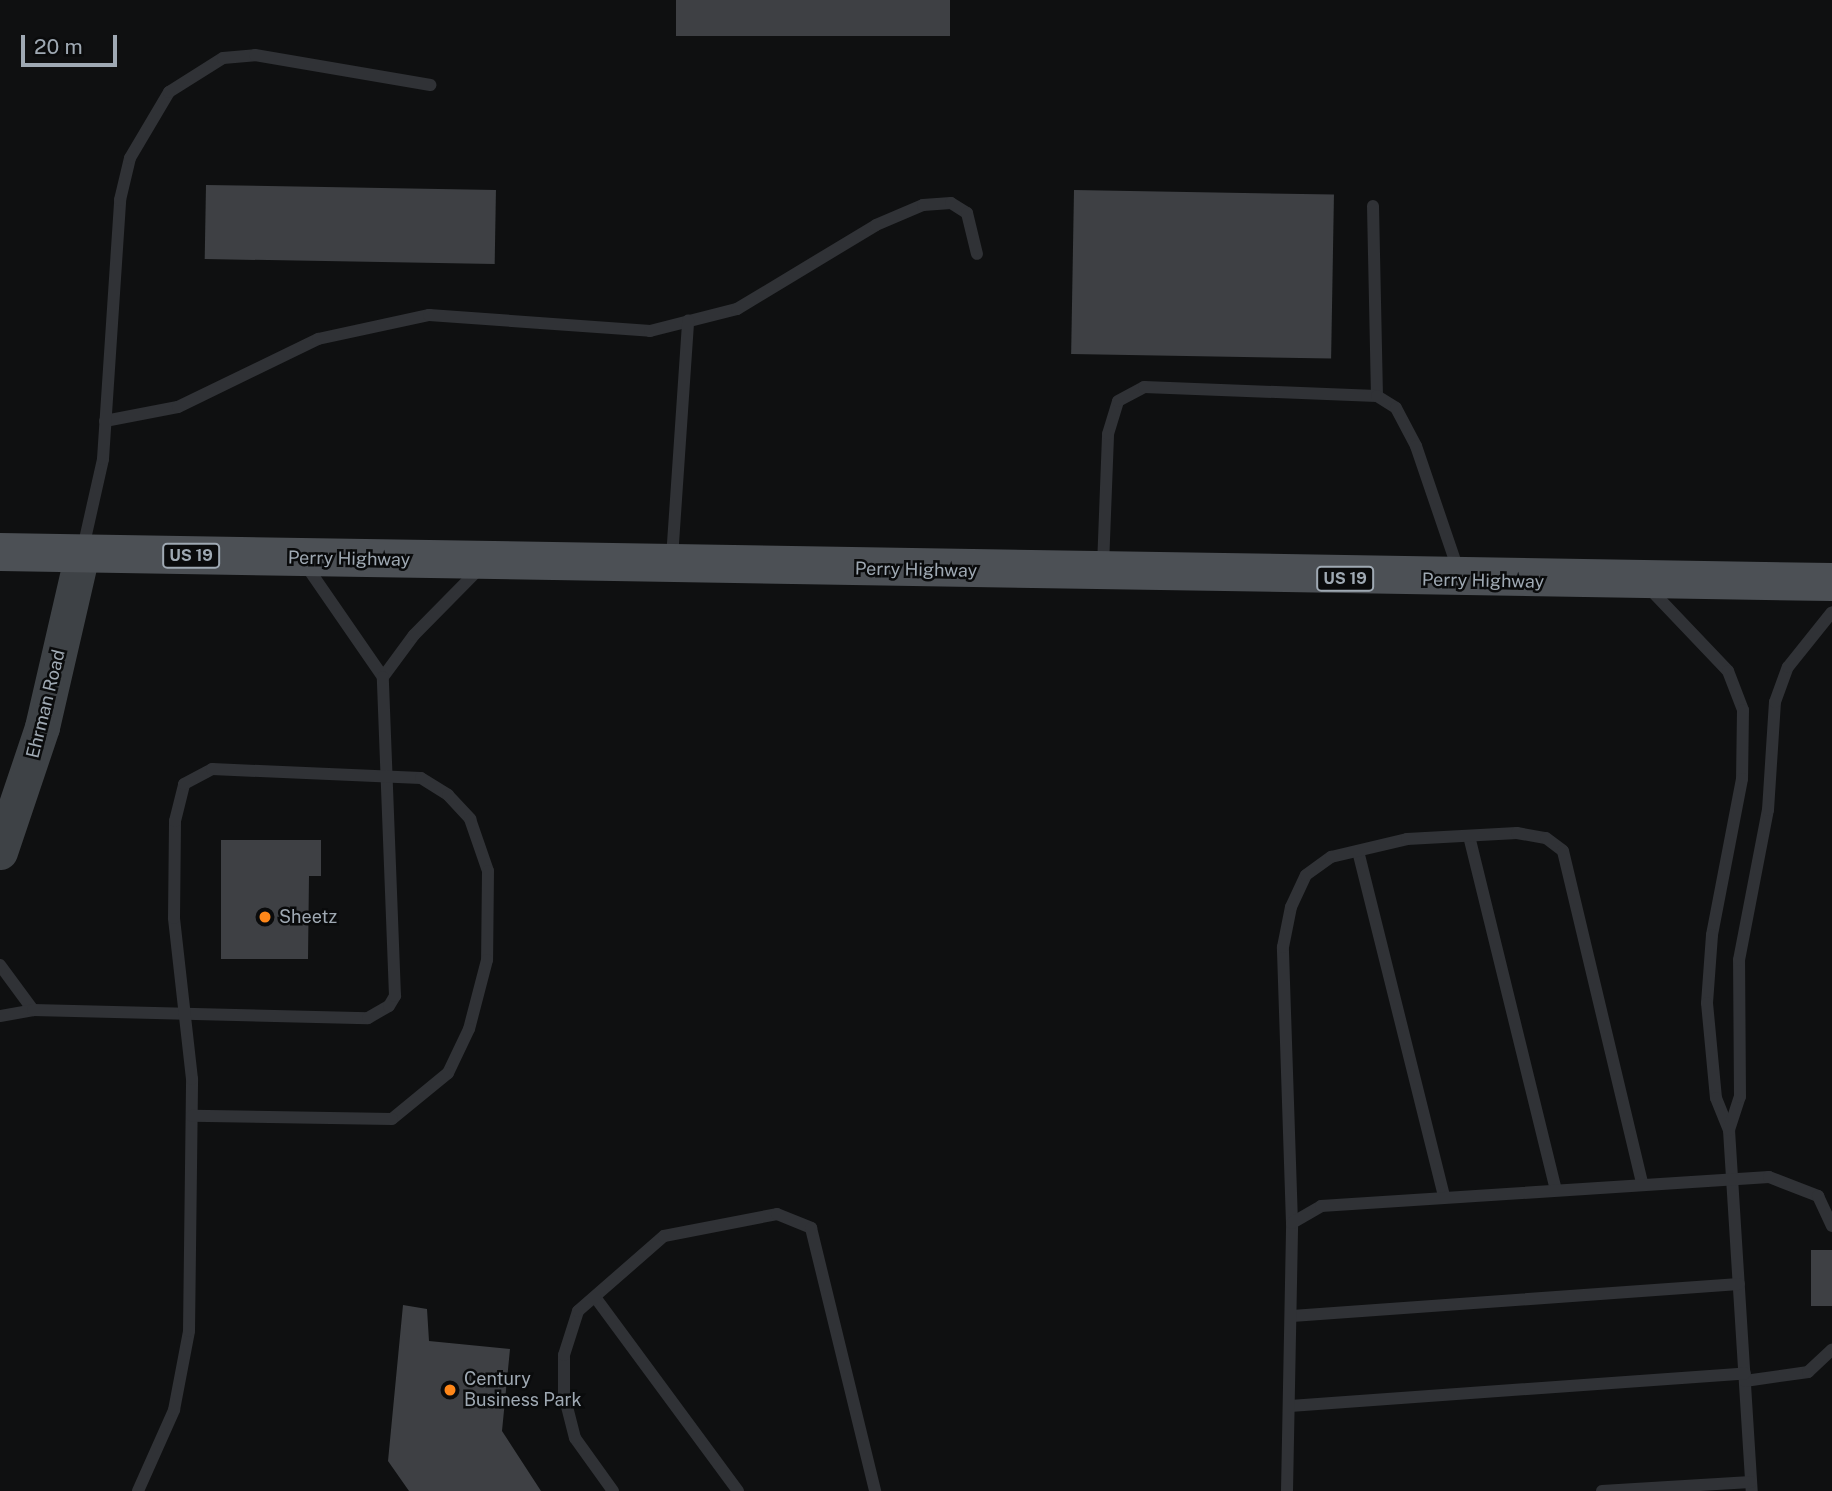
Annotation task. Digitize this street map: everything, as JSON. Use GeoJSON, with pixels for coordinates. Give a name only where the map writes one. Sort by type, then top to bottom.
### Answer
{"type":"FeatureCollection","features":[{"type":"Feature","properties":{"kind":"main road","name":"Perry Highway"},"geometry":{"type":"LineString","coordinates":[[0,552],[1462,580],[1832,582]]}},
{"type":"Feature","properties":{"kind":"street","name":"Ehrman Road"},"geometry":{"type":"LineString","coordinates":[[0,852],[42,727],[82,554]]}},
{"type":"Feature","properties":{"kind":"lane"},"geometry":{"type":"LineString","coordinates":[[82,554],[100,484],[120,200],[130,158],[169,92],[223,58],[255,55],[430,85]]}},
{"type":"Feature","properties":{"kind":"lane"},"geometry":{"type":"LineString","coordinates":[[105,421],[178,407],[318,338],[429,315],[650,331],[737,309],[876,225],[923,205],[951,203],[967,213],[977,254]]}},
{"type":"Feature","properties":{"kind":"lane"},"geometry":{"type":"LineString","coordinates":[[1373,206],[1377,396]]}},
{"type":"Feature","properties":{"kind":"lane"},"geometry":{"type":"LineString","coordinates":[[672,566],[688,321]]}},
{"type":"Feature","properties":{"kind":"lane"},"geometry":{"type":"LineString","coordinates":[[1102,574],[1108,434],[1118,401],[1144,387],[1377,396],[1396,408],[1416,446],[1462,580]]}},
{"type":"Feature","properties":{"kind":"lane"},"geometry":{"type":"LineString","coordinates":[[0,1016],[33,1010],[368,1018],[389,1006],[395,996],[383,677],[300,558]]}},
{"type":"Feature","properties":{"kind":"lane"},"geometry":{"type":"LineString","coordinates":[[383,677],[414,635],[486,562]]}},
{"type":"Feature","properties":{"kind":"lane"},"geometry":{"type":"LineString","coordinates":[[1602,1491],[1752,1486],[1729,1130],[1716,1098],[1708,980],[1739,806],[1743,710],[1728,671],[1643,582]]}},
{"type":"Feature","properties":{"kind":"lane"},"geometry":{"type":"LineString","coordinates":[[1729,1130],[1740,1097],[1739,960],[1768,810],[1777,691],[1796,655],[1832,612]]}},
{"type":"Feature","properties":{"kind":"lane"},"geometry":{"type":"LineString","coordinates":[[138,1491],[174,1410],[188,1331],[192,1116],[174,904],[175,821],[184,784],[212,769],[386,776],[421,778],[448,796],[470,820],[488,871],[487,960],[469,1029],[448,1073],[392,1119],[192,1116]]}},
{"type":"Feature","properties":{"kind":"lane"},"geometry":{"type":"LineString","coordinates":[[1469,836],[1555,1187]]}},
{"type":"Feature","properties":{"kind":"lane"},"geometry":{"type":"LineString","coordinates":[[1287,1491],[1292,1223],[1283,947],[1291,907],[1306,876],[1331,857],[1407,839],[1469,836],[1546,838],[1563,851],[1642,1182]]}},
{"type":"Feature","properties":{"kind":"lane"},"geometry":{"type":"LineString","coordinates":[[1358,851],[1444,1196]]}},
{"type":"Feature","properties":{"kind":"lane"},"geometry":{"type":"LineString","coordinates":[[0,965],[33,1010]]}},
{"type":"Feature","properties":{"kind":"lane"},"geometry":{"type":"LineString","coordinates":[[1292,1223],[1321,1206],[1555,1187],[1769,1177],[1805,1187],[1829,1210],[1832,1226]]}},
{"type":"Feature","properties":{"kind":"lane"},"geometry":{"type":"LineString","coordinates":[[614,1491],[575,1438],[564,1395],[564,1355],[579,1311],[664,1236],[777,1214],[811,1228],[875,1491]]}},
{"type":"Feature","properties":{"kind":"lane"},"geometry":{"type":"LineString","coordinates":[[1292,1316],[1739,1284]]}},
{"type":"Feature","properties":{"kind":"lane"},"geometry":{"type":"LineString","coordinates":[[595,1297],[738,1491]]}},
{"type":"Feature","properties":{"kind":"lane"},"geometry":{"type":"LineString","coordinates":[[1290,1406],[1808,1372],[1832,1350]]}},
{"type":"Feature","properties":{"kind":"building"},"geometry":{"type":"Polygon","coordinates":[[[676,0],[950,0],[950,36],[676,36],[676,0]]]}},
{"type":"Feature","properties":{"kind":"building"},"geometry":{"type":"Polygon","coordinates":[[[206,185],[496,190],[495,264],[205,259],[206,185]]]}},
{"type":"Feature","properties":{"kind":"building"},"geometry":{"type":"Polygon","coordinates":[[[1074,190],[1334,195],[1331,359],[1071,354],[1074,190]]]}},
{"type":"Feature","properties":{"kind":"building","name":"Sheetz"},"geometry":{"type":"Polygon","coordinates":[[[221,840],[321,840],[321,876],[309,876],[308,959],[221,959],[221,840]]]}},
{"type":"Feature","properties":{"kind":"building"},"geometry":{"type":"Polygon","coordinates":[[[1811,1250],[1832,1250],[1832,1306],[1811,1306],[1811,1250]]]}},
{"type":"Feature","properties":{"kind":"building","name":"Century Business Park"},"geometry":{"type":"Polygon","coordinates":[[[403,1305],[427,1309],[429,1341],[510,1349],[502,1431],[541,1491],[409,1491],[388,1461],[403,1305]]]}},
{"type":"Feature","properties":{"kind":"place","name":"Sheetz"},"geometry":{"type":"Point","coordinates":[265,917]}},
{"type":"Feature","properties":{"kind":"place","name":"Century Business Park"},"geometry":{"type":"Point","coordinates":[450,1390]}}]}
